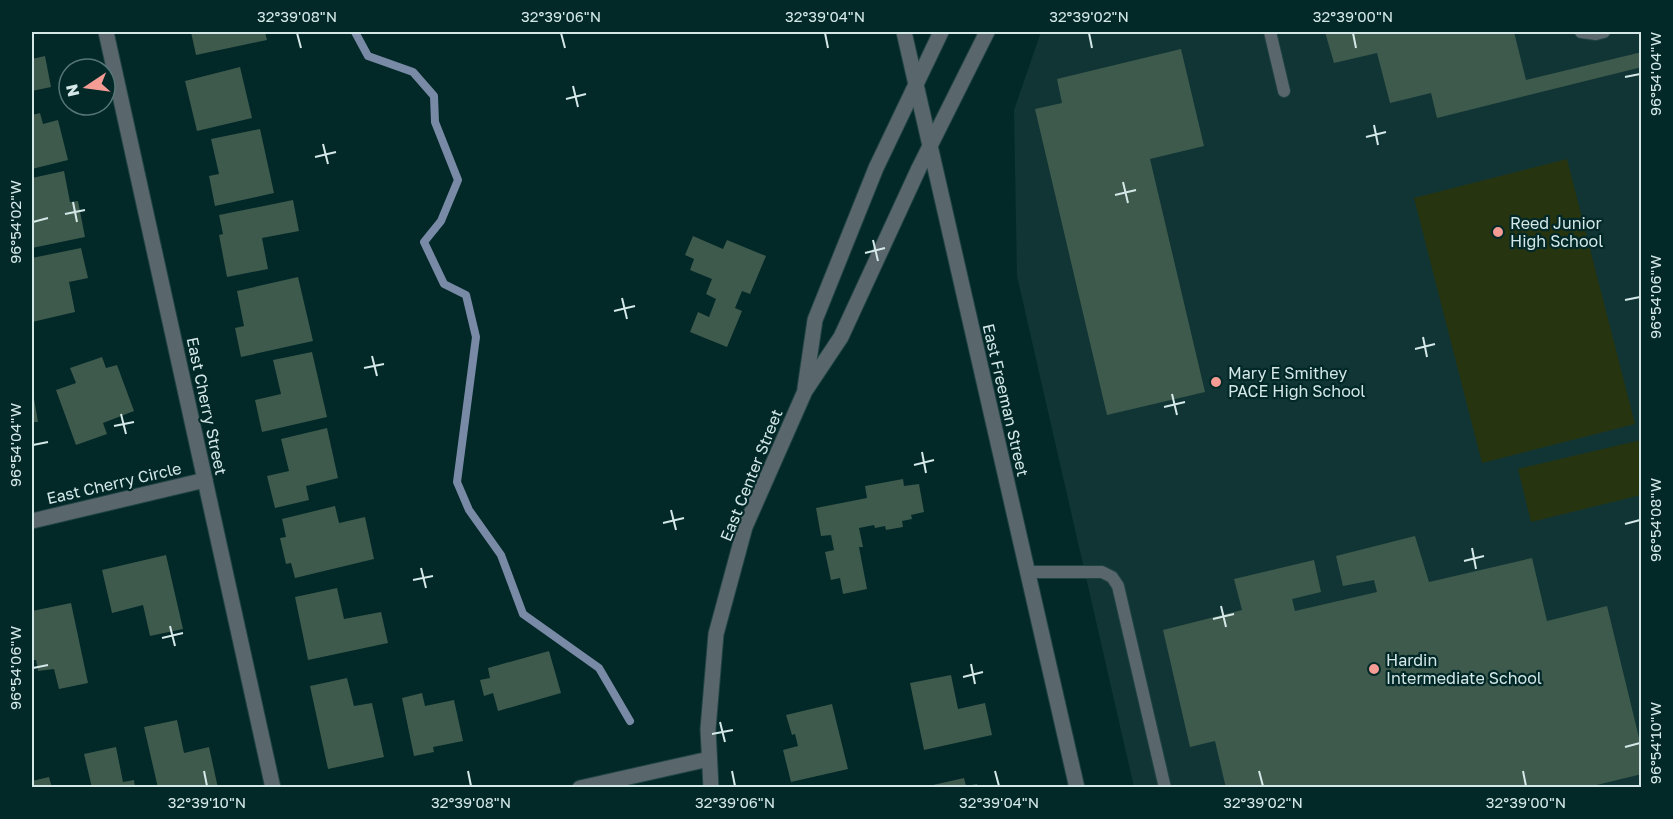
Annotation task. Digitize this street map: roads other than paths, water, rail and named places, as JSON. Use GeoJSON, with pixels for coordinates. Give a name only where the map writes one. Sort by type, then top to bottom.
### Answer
{"type":"FeatureCollection","features":[{"type":"Feature","properties":{"kind":"street","name":"East Cherry Street"},"geometry":{"type":"LineString","coordinates":[[106,32],[273,788]]}},
{"type":"Feature","properties":{"kind":"street"},"geometry":{"type":"LineString","coordinates":[[904,32],[915,82]]}},
{"type":"Feature","properties":{"kind":"street"},"geometry":{"type":"LineString","coordinates":[[915,82],[941,32]]}},
{"type":"Feature","properties":{"kind":"street"},"geometry":{"type":"LineString","coordinates":[[929,147],[987,32]]}},
{"type":"Feature","properties":{"kind":"street","name":"East Freeman Street"},"geometry":{"type":"LineString","coordinates":[[915,82],[1077,788]]}},
{"type":"Feature","properties":{"kind":"street","name":"East Center Street"},"geometry":{"type":"LineString","coordinates":[[805,391],[815,320],[876,168],[915,82]]}},
{"type":"Feature","properties":{"kind":"street","name":"East Center Street"},"geometry":{"type":"LineString","coordinates":[[711,788],[708,729],[716,634],[746,527],[805,391],[842,337],[929,147]]}},
{"type":"Feature","properties":{"kind":"street","name":"East Cherry Circle"},"geometry":{"type":"LineString","coordinates":[[32,522],[205,480]]}},
{"type":"Feature","properties":{"kind":"street"},"geometry":{"type":"LineString","coordinates":[[580,788],[709,759]]}},
{"type":"Feature","properties":{"kind":"lane"},"geometry":{"type":"LineString","coordinates":[[1270,32],[1284,91]]}},
{"type":"Feature","properties":{"kind":"lane"},"geometry":{"type":"LineString","coordinates":[[1581,32],[1596,34],[1605,32]]}},
{"type":"Feature","properties":{"kind":"lane"},"geometry":{"type":"LineString","coordinates":[[1027,572],[1102,572],[1112,577],[1118,586],[1165,788]]}},
{"type":"Feature","properties":{"kind":"waterway"},"geometry":{"type":"LineString","coordinates":[[355,32],[368,56],[413,72],[434,96],[435,122],[458,180],[441,221],[424,242],[444,284],[466,295],[476,337],[457,482],[469,510],[501,555],[523,614],[599,668],[630,721]]}},
{"type":"Feature","properties":{"kind":"place","name":"Reed Junior High School"},"geometry":{"type":"Point","coordinates":[1498,232]}},
{"type":"Feature","properties":{"kind":"place","name":"Mary E Smithey PACE High School"},"geometry":{"type":"Point","coordinates":[1216,382]}},
{"type":"Feature","properties":{"kind":"place","name":"Hardin Intermediate School"},"geometry":{"type":"Point","coordinates":[1374,669]}}]}
